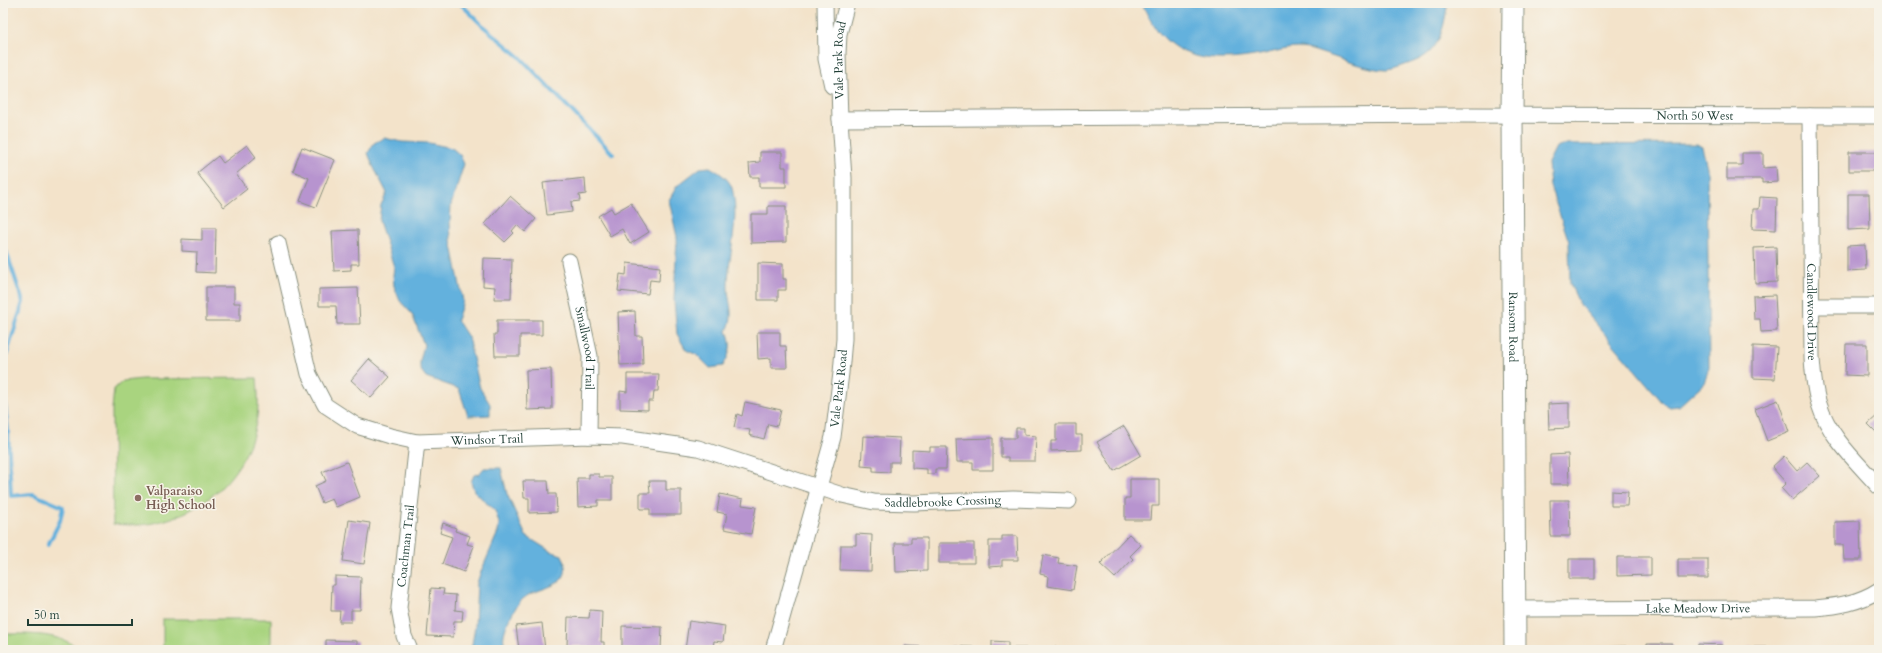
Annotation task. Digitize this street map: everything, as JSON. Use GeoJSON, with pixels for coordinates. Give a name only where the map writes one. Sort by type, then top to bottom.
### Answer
{"type":"FeatureCollection","features":[{"type":"Feature","properties":{"kind":"main road","name":"Ransom Road"},"geometry":{"type":"LineString","coordinates":[[1513,3],[1512,116],[1515,650]]}},
{"type":"Feature","properties":{"kind":"street","name":"Vale Park Road"},"geometry":{"type":"LineString","coordinates":[[825,3],[826,59],[840,118]]}},
{"type":"Feature","properties":{"kind":"street","name":"Vale Park Road"},"geometry":{"type":"LineString","coordinates":[[773,650],[833,437],[844,339],[844,178],[838,53],[839,34],[847,3]]}},
{"type":"Feature","properties":{"kind":"street","name":"Candlewood Drive"},"geometry":{"type":"LineString","coordinates":[[1810,116],[1812,358],[1814,383],[1819,404],[1827,423],[1837,439],[1879,487]]}},
{"type":"Feature","properties":{"kind":"street","name":"North 50 West"},"geometry":{"type":"LineString","coordinates":[[840,118],[1879,116]]}},
{"type":"Feature","properties":{"kind":"street","name":"Windsor Trail"},"geometry":{"type":"LineString","coordinates":[[278,243],[309,374],[325,405],[357,426],[417,442],[589,436],[623,437],[698,448],[819,487]]}},
{"type":"Feature","properties":{"kind":"street","name":"Smallwood Trail"},"geometry":{"type":"LineString","coordinates":[[569,261],[590,356],[589,436]]}},
{"type":"Feature","properties":{"kind":"street"},"geometry":{"type":"LineString","coordinates":[[1812,306],[1879,306]]}},
{"type":"Feature","properties":{"kind":"street","name":"Coachman Trail"},"geometry":{"type":"LineString","coordinates":[[409,650],[404,636],[398,608],[417,442]]}},
{"type":"Feature","properties":{"kind":"street","name":"Saddlebrooke Crossing"},"geometry":{"type":"LineString","coordinates":[[819,487],[859,500],[895,503],[1013,499],[1069,501]]}},
{"type":"Feature","properties":{"kind":"street","name":"Lake Meadow Drive"},"geometry":{"type":"LineString","coordinates":[[1514,609],[1815,608],[1833,607],[1860,600],[1879,590]]}},
{"type":"Feature","properties":{"kind":"green space"},"geometry":{"type":"Polygon","coordinates":[[[257,378],[258,412],[252,437],[245,455],[235,472],[222,487],[207,500],[172,518],[143,525],[113,524],[112,409],[114,389],[123,381],[142,379],[257,378]]]}},
{"type":"Feature","properties":{"kind":"green space"},"geometry":{"type":"Polygon","coordinates":[[[163,619],[271,619],[271,650],[163,650],[163,619]]]}},
{"type":"Feature","properties":{"kind":"green space"},"geometry":{"type":"Polygon","coordinates":[[[3,634],[33,634],[54,637],[72,644],[81,650],[3,650],[3,634]]]}},
{"type":"Feature","properties":{"kind":"water"},"geometry":{"type":"Polygon","coordinates":[[[1142,3],[1446,3],[1447,7],[1441,33],[1434,47],[1429,53],[1422,58],[1397,68],[1381,70],[1351,63],[1302,48],[1293,48],[1259,55],[1217,59],[1186,53],[1161,35],[1151,21],[1142,3]]]}},
{"type":"Feature","properties":{"kind":"water"},"geometry":{"type":"Polygon","coordinates":[[[384,138],[402,142],[429,143],[452,148],[460,155],[464,164],[451,205],[450,223],[451,240],[463,301],[457,320],[468,337],[480,388],[490,404],[490,415],[468,416],[459,389],[426,377],[420,369],[420,361],[424,345],[412,314],[400,301],[394,286],[394,267],[379,221],[381,205],[387,193],[368,153],[374,143],[384,138]]]}},
{"type":"Feature","properties":{"kind":"water"},"geometry":{"type":"Polygon","coordinates":[[[1697,144],[1702,147],[1707,167],[1709,367],[1704,383],[1679,406],[1669,407],[1664,404],[1580,305],[1570,284],[1569,242],[1550,186],[1548,163],[1556,147],[1562,145],[1697,144]]]}},
{"type":"Feature","properties":{"kind":"water"},"geometry":{"type":"Polygon","coordinates":[[[710,167],[731,184],[734,199],[735,223],[728,283],[731,318],[727,331],[730,341],[730,349],[723,366],[710,368],[697,355],[686,350],[677,334],[674,301],[677,237],[669,200],[677,186],[700,168],[710,167]]]}},
{"type":"Feature","properties":{"kind":"water"},"geometry":{"type":"Polygon","coordinates":[[[484,468],[501,468],[507,494],[526,536],[550,551],[562,555],[565,566],[565,574],[561,580],[524,598],[517,606],[505,631],[504,643],[507,650],[471,650],[475,627],[477,583],[498,532],[499,523],[495,511],[474,491],[471,482],[474,475],[479,474],[484,468]]]}},
{"type":"Feature","properties":{"kind":"building"},"geometry":{"type":"Polygon","coordinates":[[[247,145],[256,157],[236,174],[247,189],[224,207],[197,173],[218,156],[223,163],[247,145]]]}},
{"type":"Feature","properties":{"kind":"building"},"geometry":{"type":"Polygon","coordinates":[[[302,147],[335,160],[316,207],[300,201],[309,178],[293,171],[302,147]]]}},
{"type":"Feature","properties":{"kind":"building"},"geometry":{"type":"Polygon","coordinates":[[[760,152],[782,152],[782,167],[786,167],[786,187],[759,187],[759,177],[750,177],[749,163],[760,162],[760,152]]]}},
{"type":"Feature","properties":{"kind":"building"},"geometry":{"type":"Polygon","coordinates":[[[1849,152],[1879,152],[1879,171],[1849,171],[1849,152]]]}},
{"type":"Feature","properties":{"kind":"building"},"geometry":{"type":"Polygon","coordinates":[[[1742,153],[1763,153],[1763,168],[1776,167],[1777,182],[1762,183],[1762,179],[1727,179],[1727,165],[1742,165],[1742,153]]]}},
{"type":"Feature","properties":{"kind":"building"},"geometry":{"type":"Polygon","coordinates":[[[585,178],[586,194],[579,195],[580,201],[571,202],[572,212],[547,215],[543,183],[585,178]]]}},
{"type":"Feature","properties":{"kind":"building"},"geometry":{"type":"Polygon","coordinates":[[[1848,194],[1869,194],[1870,229],[1848,230],[1848,194]]]}},
{"type":"Feature","properties":{"kind":"building"},"geometry":{"type":"Polygon","coordinates":[[[510,196],[536,219],[525,232],[517,225],[512,231],[514,233],[505,242],[485,224],[510,196]]]}},
{"type":"Feature","properties":{"kind":"building"},"geometry":{"type":"Polygon","coordinates":[[[1760,197],[1777,198],[1776,230],[1752,229],[1753,209],[1759,209],[1760,197]]]}},
{"type":"Feature","properties":{"kind":"building"},"geometry":{"type":"Polygon","coordinates":[[[631,203],[649,232],[630,244],[622,229],[610,236],[598,216],[611,208],[614,213],[631,203]]]}},
{"type":"Feature","properties":{"kind":"building"},"geometry":{"type":"Polygon","coordinates":[[[768,206],[786,206],[786,242],[751,243],[751,214],[768,214],[768,206]]]}},
{"type":"Feature","properties":{"kind":"building"},"geometry":{"type":"Polygon","coordinates":[[[202,228],[216,228],[215,273],[196,272],[197,252],[182,251],[182,239],[202,240],[202,228]]]}},
{"type":"Feature","properties":{"kind":"building"},"geometry":{"type":"Polygon","coordinates":[[[358,230],[359,264],[351,264],[351,270],[334,271],[332,231],[358,230]]]}},
{"type":"Feature","properties":{"kind":"building"},"geometry":{"type":"Polygon","coordinates":[[[1865,245],[1866,270],[1847,271],[1847,246],[1865,245]]]}},
{"type":"Feature","properties":{"kind":"building"},"geometry":{"type":"Polygon","coordinates":[[[1776,247],[1777,282],[1755,283],[1754,248],[1776,247]]]}},
{"type":"Feature","properties":{"kind":"building"},"geometry":{"type":"Polygon","coordinates":[[[484,258],[512,259],[511,299],[494,299],[495,287],[483,286],[484,258]]]}},
{"type":"Feature","properties":{"kind":"building"},"geometry":{"type":"Polygon","coordinates":[[[627,263],[660,267],[659,281],[650,280],[648,294],[618,291],[620,274],[626,275],[627,263]]]}},
{"type":"Feature","properties":{"kind":"building"},"geometry":{"type":"Polygon","coordinates":[[[758,263],[783,264],[783,279],[786,279],[786,290],[778,290],[778,300],[758,300],[758,263]]]}},
{"type":"Feature","properties":{"kind":"building"},"geometry":{"type":"Polygon","coordinates":[[[206,287],[234,287],[234,303],[240,303],[240,321],[206,321],[206,287]]]}},
{"type":"Feature","properties":{"kind":"building"},"geometry":{"type":"Polygon","coordinates":[[[358,288],[360,324],[337,324],[336,306],[319,306],[319,289],[358,288]]]}},
{"type":"Feature","properties":{"kind":"building"},"geometry":{"type":"Polygon","coordinates":[[[1775,295],[1777,331],[1761,332],[1760,319],[1754,319],[1753,296],[1775,295]]]}},
{"type":"Feature","properties":{"kind":"building"},"geometry":{"type":"Polygon","coordinates":[[[635,311],[636,336],[642,336],[643,364],[620,365],[618,312],[635,311]]]}},
{"type":"Feature","properties":{"kind":"building"},"geometry":{"type":"Polygon","coordinates":[[[497,320],[542,320],[542,335],[520,335],[520,356],[495,356],[494,334],[497,334],[497,320]]]}},
{"type":"Feature","properties":{"kind":"building"},"geometry":{"type":"Polygon","coordinates":[[[757,332],[780,332],[780,346],[786,346],[787,368],[771,368],[771,358],[758,359],[757,332]]]}},
{"type":"Feature","properties":{"kind":"building"},"geometry":{"type":"Polygon","coordinates":[[[1846,344],[1867,344],[1867,376],[1845,375],[1846,344]]]}},
{"type":"Feature","properties":{"kind":"building"},"geometry":{"type":"Polygon","coordinates":[[[1753,346],[1777,347],[1775,379],[1753,378],[1753,346]]]}},
{"type":"Feature","properties":{"kind":"building"},"geometry":{"type":"Polygon","coordinates":[[[369,359],[390,377],[371,398],[351,380],[369,359]]]}},
{"type":"Feature","properties":{"kind":"building"},"geometry":{"type":"Polygon","coordinates":[[[551,369],[552,409],[527,410],[526,370],[551,369]]]}},
{"type":"Feature","properties":{"kind":"building"},"geometry":{"type":"Polygon","coordinates":[[[627,374],[659,374],[658,391],[654,391],[653,401],[648,401],[648,410],[620,409],[620,391],[627,392],[627,374]]]}},
{"type":"Feature","properties":{"kind":"building"},"geometry":{"type":"Polygon","coordinates":[[[1778,400],[1789,432],[1767,441],[1755,409],[1778,400]]]}},
{"type":"Feature","properties":{"kind":"building"},"geometry":{"type":"Polygon","coordinates":[[[745,402],[781,410],[777,426],[768,424],[764,439],[749,435],[750,430],[734,427],[737,414],[742,416],[745,402]]]}},
{"type":"Feature","properties":{"kind":"building"},"geometry":{"type":"Polygon","coordinates":[[[1569,403],[1569,428],[1549,429],[1548,404],[1569,403]]]}},
{"type":"Feature","properties":{"kind":"building"},"geometry":{"type":"Polygon","coordinates":[[[1879,414],[1879,435],[1868,424],[1879,414]]]}},
{"type":"Feature","properties":{"kind":"building"},"geometry":{"type":"Polygon","coordinates":[[[1056,424],[1076,424],[1076,435],[1082,435],[1082,450],[1051,451],[1051,441],[1056,441],[1056,424]]]}},
{"type":"Feature","properties":{"kind":"building"},"geometry":{"type":"Polygon","coordinates":[[[1124,426],[1141,455],[1114,471],[1097,442],[1124,426]]]}},
{"type":"Feature","properties":{"kind":"building"},"geometry":{"type":"Polygon","coordinates":[[[1016,428],[1024,428],[1024,435],[1036,436],[1035,461],[1008,461],[1008,457],[1001,457],[1001,438],[1016,438],[1016,428]]]}},
{"type":"Feature","properties":{"kind":"building"},"geometry":{"type":"Polygon","coordinates":[[[863,436],[900,438],[899,462],[890,462],[890,472],[873,471],[873,467],[861,466],[863,436]]]}},
{"type":"Feature","properties":{"kind":"building"},"geometry":{"type":"Polygon","coordinates":[[[993,438],[993,470],[973,470],[973,462],[957,462],[956,439],[993,438]]]}},
{"type":"Feature","properties":{"kind":"building"},"geometry":{"type":"Polygon","coordinates":[[[930,447],[947,447],[946,469],[935,469],[935,474],[927,474],[927,469],[912,468],[912,450],[930,451],[930,447]]]}},
{"type":"Feature","properties":{"kind":"building"},"geometry":{"type":"Polygon","coordinates":[[[1568,454],[1569,484],[1550,484],[1550,455],[1568,454]]]}},
{"type":"Feature","properties":{"kind":"building"},"geometry":{"type":"Polygon","coordinates":[[[1784,456],[1797,471],[1807,462],[1820,476],[1792,500],[1781,488],[1786,483],[1772,467],[1784,456]]]}},
{"type":"Feature","properties":{"kind":"building"},"geometry":{"type":"Polygon","coordinates":[[[347,462],[360,497],[336,507],[332,499],[322,503],[315,486],[326,481],[322,472],[347,462]]]}},
{"type":"Feature","properties":{"kind":"building"},"geometry":{"type":"Polygon","coordinates":[[[589,474],[599,474],[599,477],[612,477],[612,500],[598,500],[598,506],[578,507],[577,478],[589,478],[589,474]]]}},
{"type":"Feature","properties":{"kind":"building"},"geometry":{"type":"Polygon","coordinates":[[[1130,479],[1159,479],[1159,506],[1152,506],[1151,520],[1125,520],[1125,498],[1130,498],[1130,479]]]}},
{"type":"Feature","properties":{"kind":"building"},"geometry":{"type":"Polygon","coordinates":[[[523,481],[548,481],[549,494],[556,494],[557,512],[529,513],[529,498],[524,498],[523,481]]]}},
{"type":"Feature","properties":{"kind":"building"},"geometry":{"type":"Polygon","coordinates":[[[649,481],[666,481],[666,490],[681,490],[681,515],[650,515],[650,509],[640,509],[640,493],[650,493],[649,481]]]}},
{"type":"Feature","properties":{"kind":"building"},"geometry":{"type":"Polygon","coordinates":[[[1611,491],[1628,492],[1627,506],[1611,506],[1611,491]]]}},
{"type":"Feature","properties":{"kind":"building"},"geometry":{"type":"Polygon","coordinates":[[[720,494],[743,499],[742,505],[756,507],[751,534],[724,529],[727,514],[717,512],[720,494]]]}},
{"type":"Feature","properties":{"kind":"building"},"geometry":{"type":"Polygon","coordinates":[[[1550,500],[1569,500],[1570,536],[1551,536],[1550,500]]]}},
{"type":"Feature","properties":{"kind":"building"},"geometry":{"type":"Polygon","coordinates":[[[349,520],[370,523],[364,564],[343,561],[349,520]]]}},
{"type":"Feature","properties":{"kind":"building"},"geometry":{"type":"Polygon","coordinates":[[[1860,521],[1861,560],[1844,560],[1843,545],[1835,545],[1835,522],[1860,521]]]}},
{"type":"Feature","properties":{"kind":"building"},"geometry":{"type":"Polygon","coordinates":[[[443,523],[456,528],[455,531],[470,536],[467,544],[474,546],[464,572],[442,564],[452,537],[440,533],[443,523]]]}},
{"type":"Feature","properties":{"kind":"building"},"geometry":{"type":"Polygon","coordinates":[[[856,534],[872,535],[871,571],[840,570],[841,545],[856,545],[856,534]]]}},
{"type":"Feature","properties":{"kind":"building"},"geometry":{"type":"Polygon","coordinates":[[[1129,534],[1141,545],[1130,556],[1133,559],[1115,578],[1100,564],[1129,534]]]}},
{"type":"Feature","properties":{"kind":"building"},"geometry":{"type":"Polygon","coordinates":[[[1002,536],[1017,536],[1018,560],[1002,560],[1002,566],[989,567],[989,541],[1002,541],[1002,536]]]}},
{"type":"Feature","properties":{"kind":"building"},"geometry":{"type":"Polygon","coordinates":[[[911,538],[927,538],[927,571],[896,572],[895,543],[911,543],[911,538]]]}},
{"type":"Feature","properties":{"kind":"building"},"geometry":{"type":"Polygon","coordinates":[[[939,543],[974,543],[974,563],[939,563],[939,543]]]}},
{"type":"Feature","properties":{"kind":"building"},"geometry":{"type":"Polygon","coordinates":[[[1043,555],[1059,558],[1058,563],[1077,566],[1073,590],[1047,586],[1048,576],[1040,574],[1043,555]]]}},
{"type":"Feature","properties":{"kind":"building"},"geometry":{"type":"Polygon","coordinates":[[[1617,557],[1651,557],[1651,575],[1617,576],[1617,557]]]}},
{"type":"Feature","properties":{"kind":"building"},"geometry":{"type":"Polygon","coordinates":[[[1569,559],[1595,559],[1595,579],[1569,579],[1569,559]]]}},
{"type":"Feature","properties":{"kind":"building"},"geometry":{"type":"Polygon","coordinates":[[[1678,559],[1708,559],[1708,578],[1678,578],[1678,559]]]}},
{"type":"Feature","properties":{"kind":"building"},"geometry":{"type":"Polygon","coordinates":[[[335,576],[361,577],[360,610],[351,610],[351,622],[339,622],[340,611],[331,611],[332,585],[335,585],[335,576]]]}},
{"type":"Feature","properties":{"kind":"building"},"geometry":{"type":"Polygon","coordinates":[[[431,588],[444,589],[443,594],[456,595],[455,610],[463,611],[462,621],[454,621],[453,637],[427,636],[431,588]]]}},
{"type":"Feature","properties":{"kind":"building"},"geometry":{"type":"Polygon","coordinates":[[[590,610],[602,611],[601,642],[604,642],[604,650],[588,650],[588,646],[567,646],[568,617],[589,618],[590,610]]]}},
{"type":"Feature","properties":{"kind":"building"},"geometry":{"type":"Polygon","coordinates":[[[689,621],[725,626],[723,642],[714,641],[713,648],[701,647],[701,650],[685,650],[689,621]]]}},
{"type":"Feature","properties":{"kind":"building"},"geometry":{"type":"Polygon","coordinates":[[[542,623],[545,650],[519,650],[516,626],[542,623]]]}},
{"type":"Feature","properties":{"kind":"building"},"geometry":{"type":"Polygon","coordinates":[[[622,626],[662,627],[661,650],[622,649],[622,626]]]}},
{"type":"Feature","properties":{"kind":"building"},"geometry":{"type":"Polygon","coordinates":[[[326,640],[357,641],[357,650],[326,650],[326,640]]]}},
{"type":"Feature","properties":{"kind":"building"},"geometry":{"type":"Polygon","coordinates":[[[992,641],[1008,642],[1008,648],[1026,648],[1026,650],[992,650],[992,641]]]}},
{"type":"Feature","properties":{"kind":"building"},"geometry":{"type":"Polygon","coordinates":[[[1647,644],[1672,644],[1673,650],[1647,650],[1647,644]]]}},
{"type":"Feature","properties":{"kind":"building"},"geometry":{"type":"Polygon","coordinates":[[[1698,644],[1723,645],[1723,650],[1698,650],[1698,644]]]}},
{"type":"Feature","properties":{"kind":"building"},"geometry":{"type":"Polygon","coordinates":[[[905,646],[928,647],[928,650],[904,650],[905,646]]]}},
{"type":"Feature","properties":{"kind":"building"},"geometry":{"type":"Polygon","coordinates":[[[950,646],[973,647],[973,650],[950,650],[950,646]]]}},
{"type":"Feature","properties":{"kind":"building"},"geometry":{"type":"Polygon","coordinates":[[[1626,646],[1626,650],[1592,650],[1592,647],[1626,646]]]}},
{"type":"Feature","properties":{"kind":"building"},"geometry":{"type":"Polygon","coordinates":[[[1044,647],[1081,647],[1081,650],[1044,650],[1044,647]]]}},
{"type":"Feature","properties":{"kind":"building"},"geometry":{"type":"Polygon","coordinates":[[[1748,647],[1786,647],[1786,650],[1748,650],[1748,647]]]}},
{"type":"Feature","properties":{"kind":"waterway"},"geometry":{"type":"LineString","coordinates":[[460,3],[484,27],[520,57],[613,154]]}},
{"type":"Feature","properties":{"kind":"waterway"},"geometry":{"type":"LineString","coordinates":[[3,247],[6,251],[23,302],[3,366]]}},
{"type":"Feature","properties":{"kind":"waterway"},"geometry":{"type":"LineString","coordinates":[[3,389],[8,431],[11,496],[33,494],[63,507],[60,521],[48,545]]}},
{"type":"Feature","properties":{"kind":"place","name":"Valparaiso High School"},"geometry":{"type":"Point","coordinates":[138,498]}}]}
